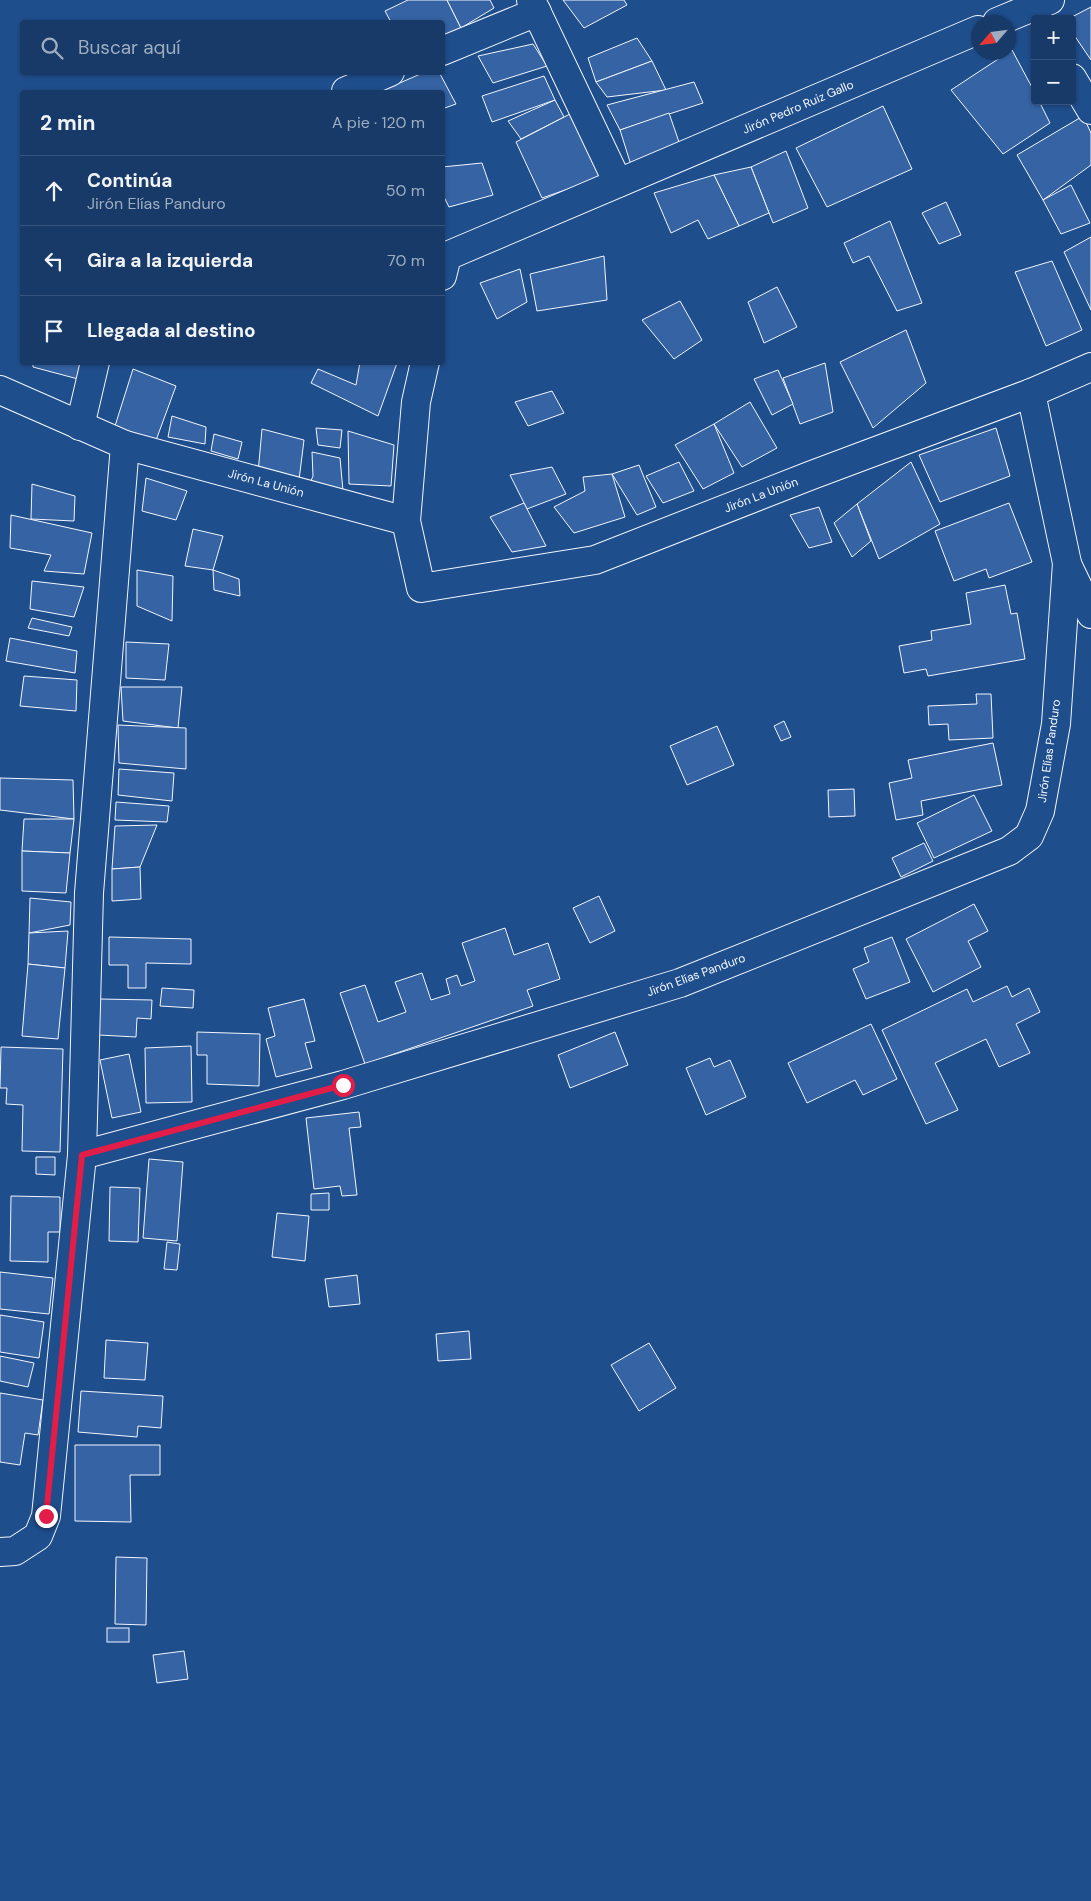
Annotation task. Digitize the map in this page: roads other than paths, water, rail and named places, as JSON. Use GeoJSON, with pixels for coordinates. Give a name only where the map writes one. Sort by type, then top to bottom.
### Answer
{"type":"FeatureCollection","features":[{"type":"Feature","properties":{"kind":"street"},"geometry":{"type":"LineString","coordinates":[[445,50],[534,6],[618,183]]}},
{"type":"Feature","properties":{"kind":"street"},"geometry":{"type":"LineString","coordinates":[[1015,15],[1036,7]]}},
{"type":"Feature","properties":{"kind":"street","name":"Jirón Pedro Ruiz Gallo"},"geometry":{"type":"LineString","coordinates":[[445,264],[447,256],[971,33]]}},
{"type":"Feature","properties":{"kind":"street"},"geometry":{"type":"LineString","coordinates":[[348,90],[383,75]]}},
{"type":"Feature","properties":{"kind":"street"},"geometry":{"type":"LineString","coordinates":[[1076,85],[1091,110]]}},
{"type":"Feature","properties":{"kind":"street"},"geometry":{"type":"LineString","coordinates":[[80,426],[94,365]]}},
{"type":"Feature","properties":{"kind":"street"},"geometry":{"type":"LineString","coordinates":[[406,521],[416,402],[424,365]]}},
{"type":"Feature","properties":{"kind":"street","name":"Jirón La Unión"},"geometry":{"type":"LineString","coordinates":[[0,390],[126,445],[406,521],[421,588],[595,560],[812,475],[1031,393],[1091,367]]}},
{"type":"Feature","properties":{"kind":"street","name":"Jirón Elías Panduro"},"geometry":{"type":"LineString","coordinates":[[1031,393],[1066,563],[1091,614]]}},
{"type":"Feature","properties":{"kind":"street"},"geometry":{"type":"LineString","coordinates":[[0,1552],[15,1551],[38,1536],[46,1516],[82,1155],[89,893],[126,445]]}},
{"type":"Feature","properties":{"kind":"street","name":"Jirón Elías Panduro"},"geometry":{"type":"LineString","coordinates":[[82,1155],[343,1085],[680,983],[1010,851],[1029,836],[1040,811],[1056,724],[1066,563]]}}]}
